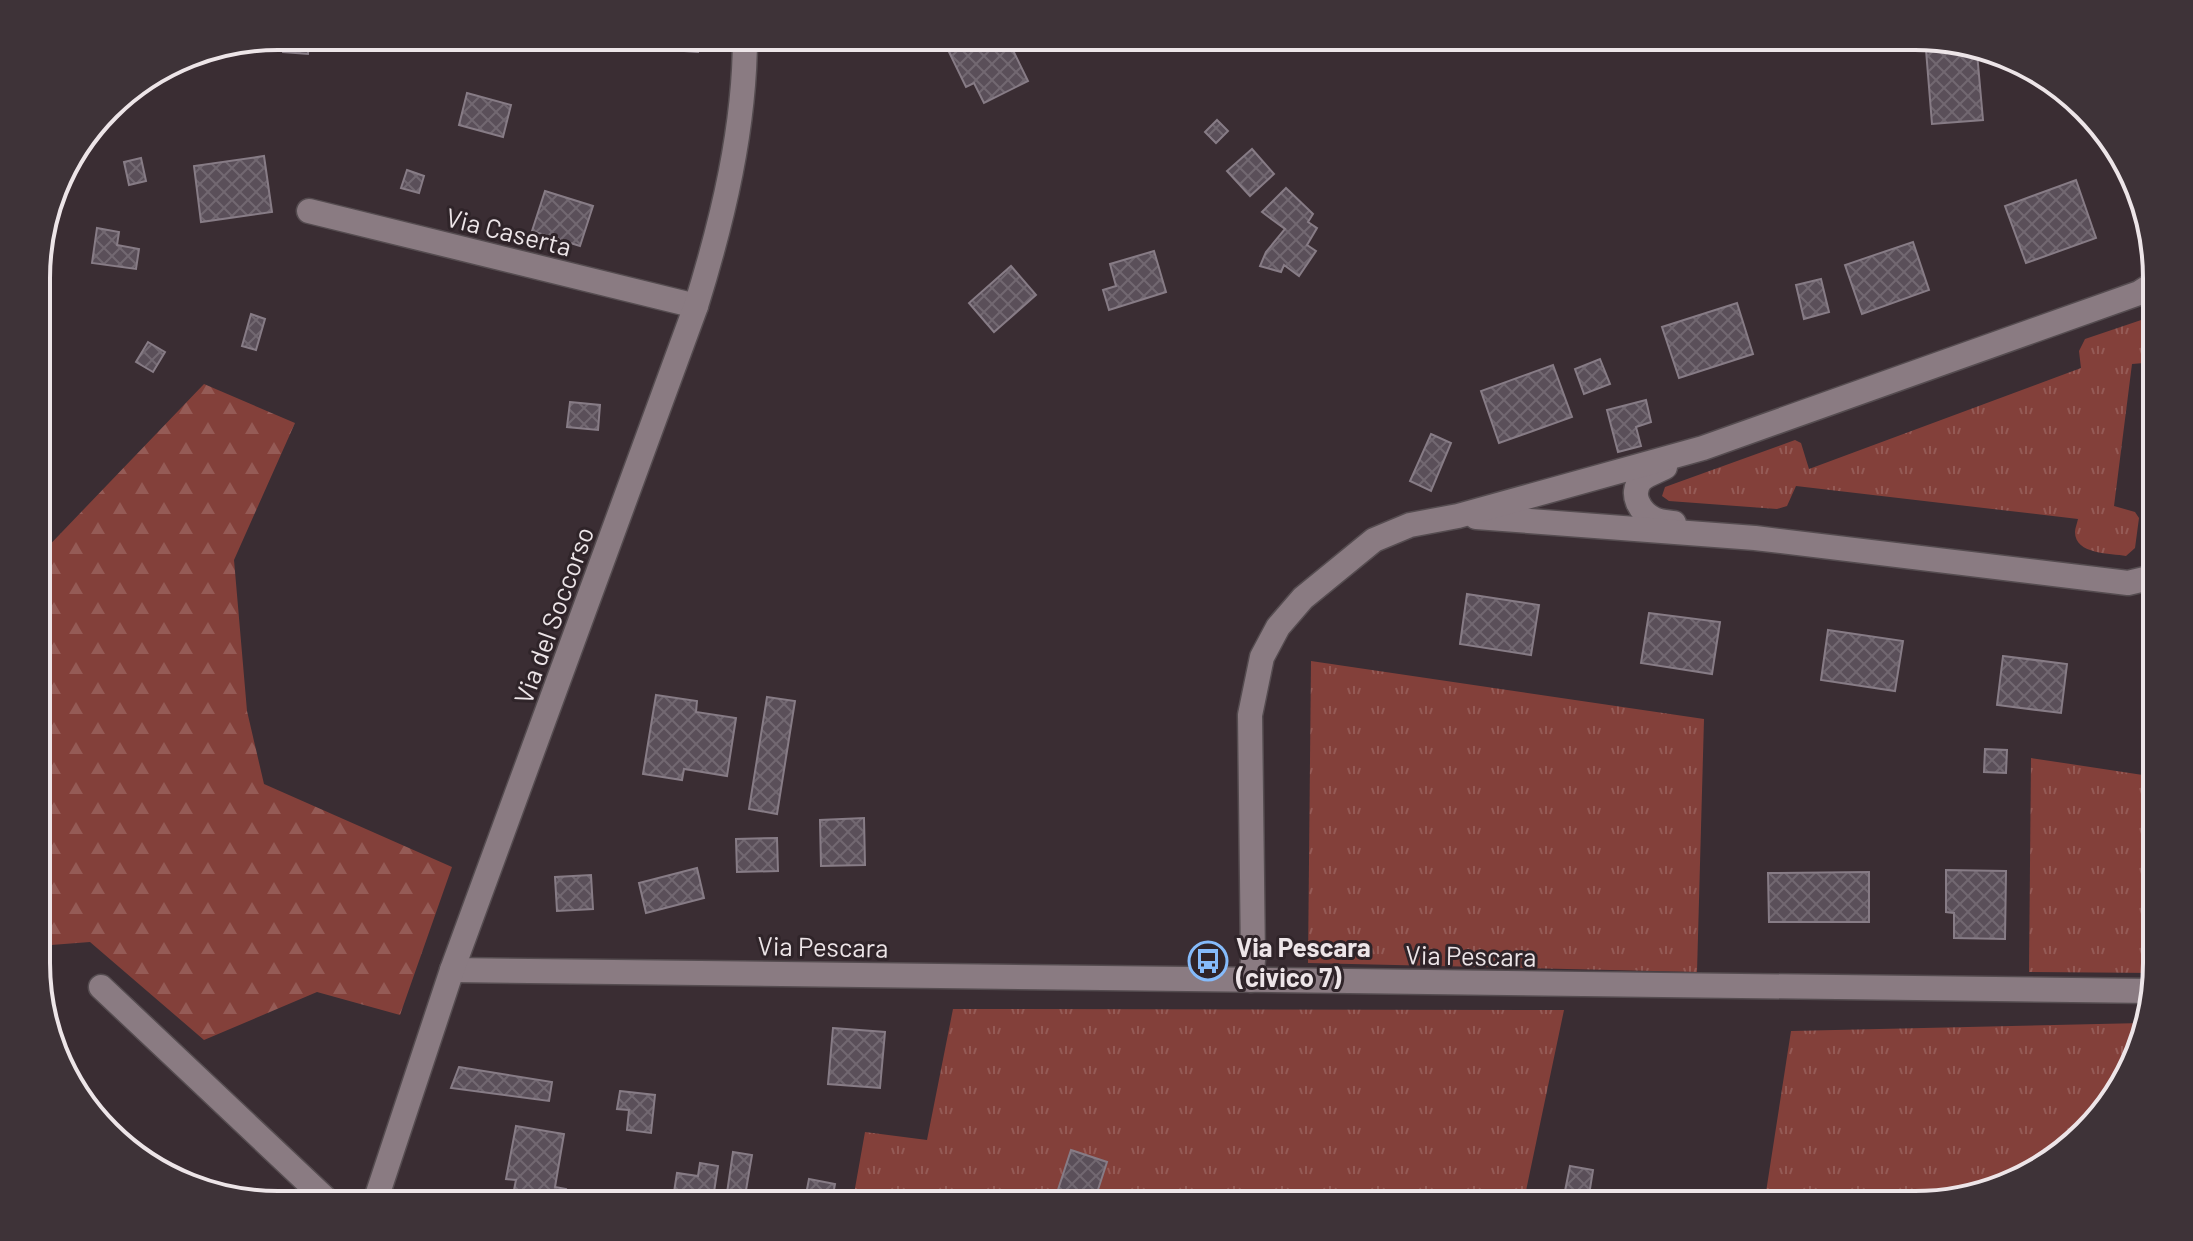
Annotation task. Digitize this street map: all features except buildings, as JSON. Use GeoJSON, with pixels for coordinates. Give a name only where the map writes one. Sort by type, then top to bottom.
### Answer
{"type":"FeatureCollection","features":[{"type":"Feature","properties":{"kind":"street","name":"Via del Soccorso"},"geometry":{"type":"LineString","coordinates":[[379,1191],[452,970],[696,306],[713,250],[736,144],[745,78],[745,50]]}},
{"type":"Feature","properties":{"kind":"street","name":"Via Caserta"},"geometry":{"type":"LineString","coordinates":[[309,211],[696,306]]}},
{"type":"Feature","properties":{"kind":"street"},"geometry":{"type":"LineString","coordinates":[[1251,980],[1250,715],[1262,657],[1278,627],[1303,598],[1374,540],[1410,525],[1458,516],[1703,448],[2143,292]]}},
{"type":"Feature","properties":{"kind":"street"},"geometry":{"type":"LineString","coordinates":[[1703,448],[1642,480],[1636,491],[1636,501],[1655,520],[1755,538]]}},
{"type":"Feature","properties":{"kind":"street"},"geometry":{"type":"LineString","coordinates":[[1458,516],[1755,538],[2128,583],[2143,579]]}},
{"type":"Feature","properties":{"kind":"street","name":"Via Pescara"},"geometry":{"type":"LineString","coordinates":[[452,970],[2141,991]]}},
{"type":"Feature","properties":{"kind":"street"},"geometry":{"type":"LineString","coordinates":[[101,987],[317,1191]]}},
{"type":"Feature","properties":{"kind":"green space"},"geometry":{"type":"Polygon","coordinates":[[[2143,319],[2143,363],[2132,364],[2114,506],[2135,512],[2139,518],[2135,548],[2126,556],[2095,552],[2081,545],[2075,532],[2078,519],[1796,486],[1787,506],[1777,509],[1669,501],[1662,496],[1665,487],[1795,440],[1801,443],[1809,469],[2081,368],[2079,351],[2085,339],[2143,319]]]}},
{"type":"Feature","properties":{"kind":"green space"},"geometry":{"type":"Polygon","coordinates":[[[204,384],[295,423],[234,560],[247,711],[264,784],[452,867],[400,1015],[317,992],[204,1040],[90,942],[50,945],[50,544],[204,384]]]}},
{"type":"Feature","properties":{"kind":"green space"},"geometry":{"type":"Polygon","coordinates":[[[1311,661],[1704,719],[1697,972],[1308,963],[1311,661]]]}},
{"type":"Feature","properties":{"kind":"green space"},"geometry":{"type":"Polygon","coordinates":[[[2031,758],[2143,775],[2143,973],[2029,972],[2031,758]]]}},
{"type":"Feature","properties":{"kind":"green space"},"geometry":{"type":"Polygon","coordinates":[[[953,1009],[1564,1010],[1526,1191],[854,1191],[865,1132],[927,1140],[953,1009]]]}},
{"type":"Feature","properties":{"kind":"green space"},"geometry":{"type":"Polygon","coordinates":[[[2135,1023],[2126,1050],[2096,1102],[2042,1153],[1988,1179],[1930,1191],[1766,1191],[1791,1031],[2135,1023]]]}},
{"type":"Feature","properties":{"kind":"place","name":"Via Pescara (civico 7)"},"geometry":{"type":"Point","coordinates":[1208,961]}}]}
